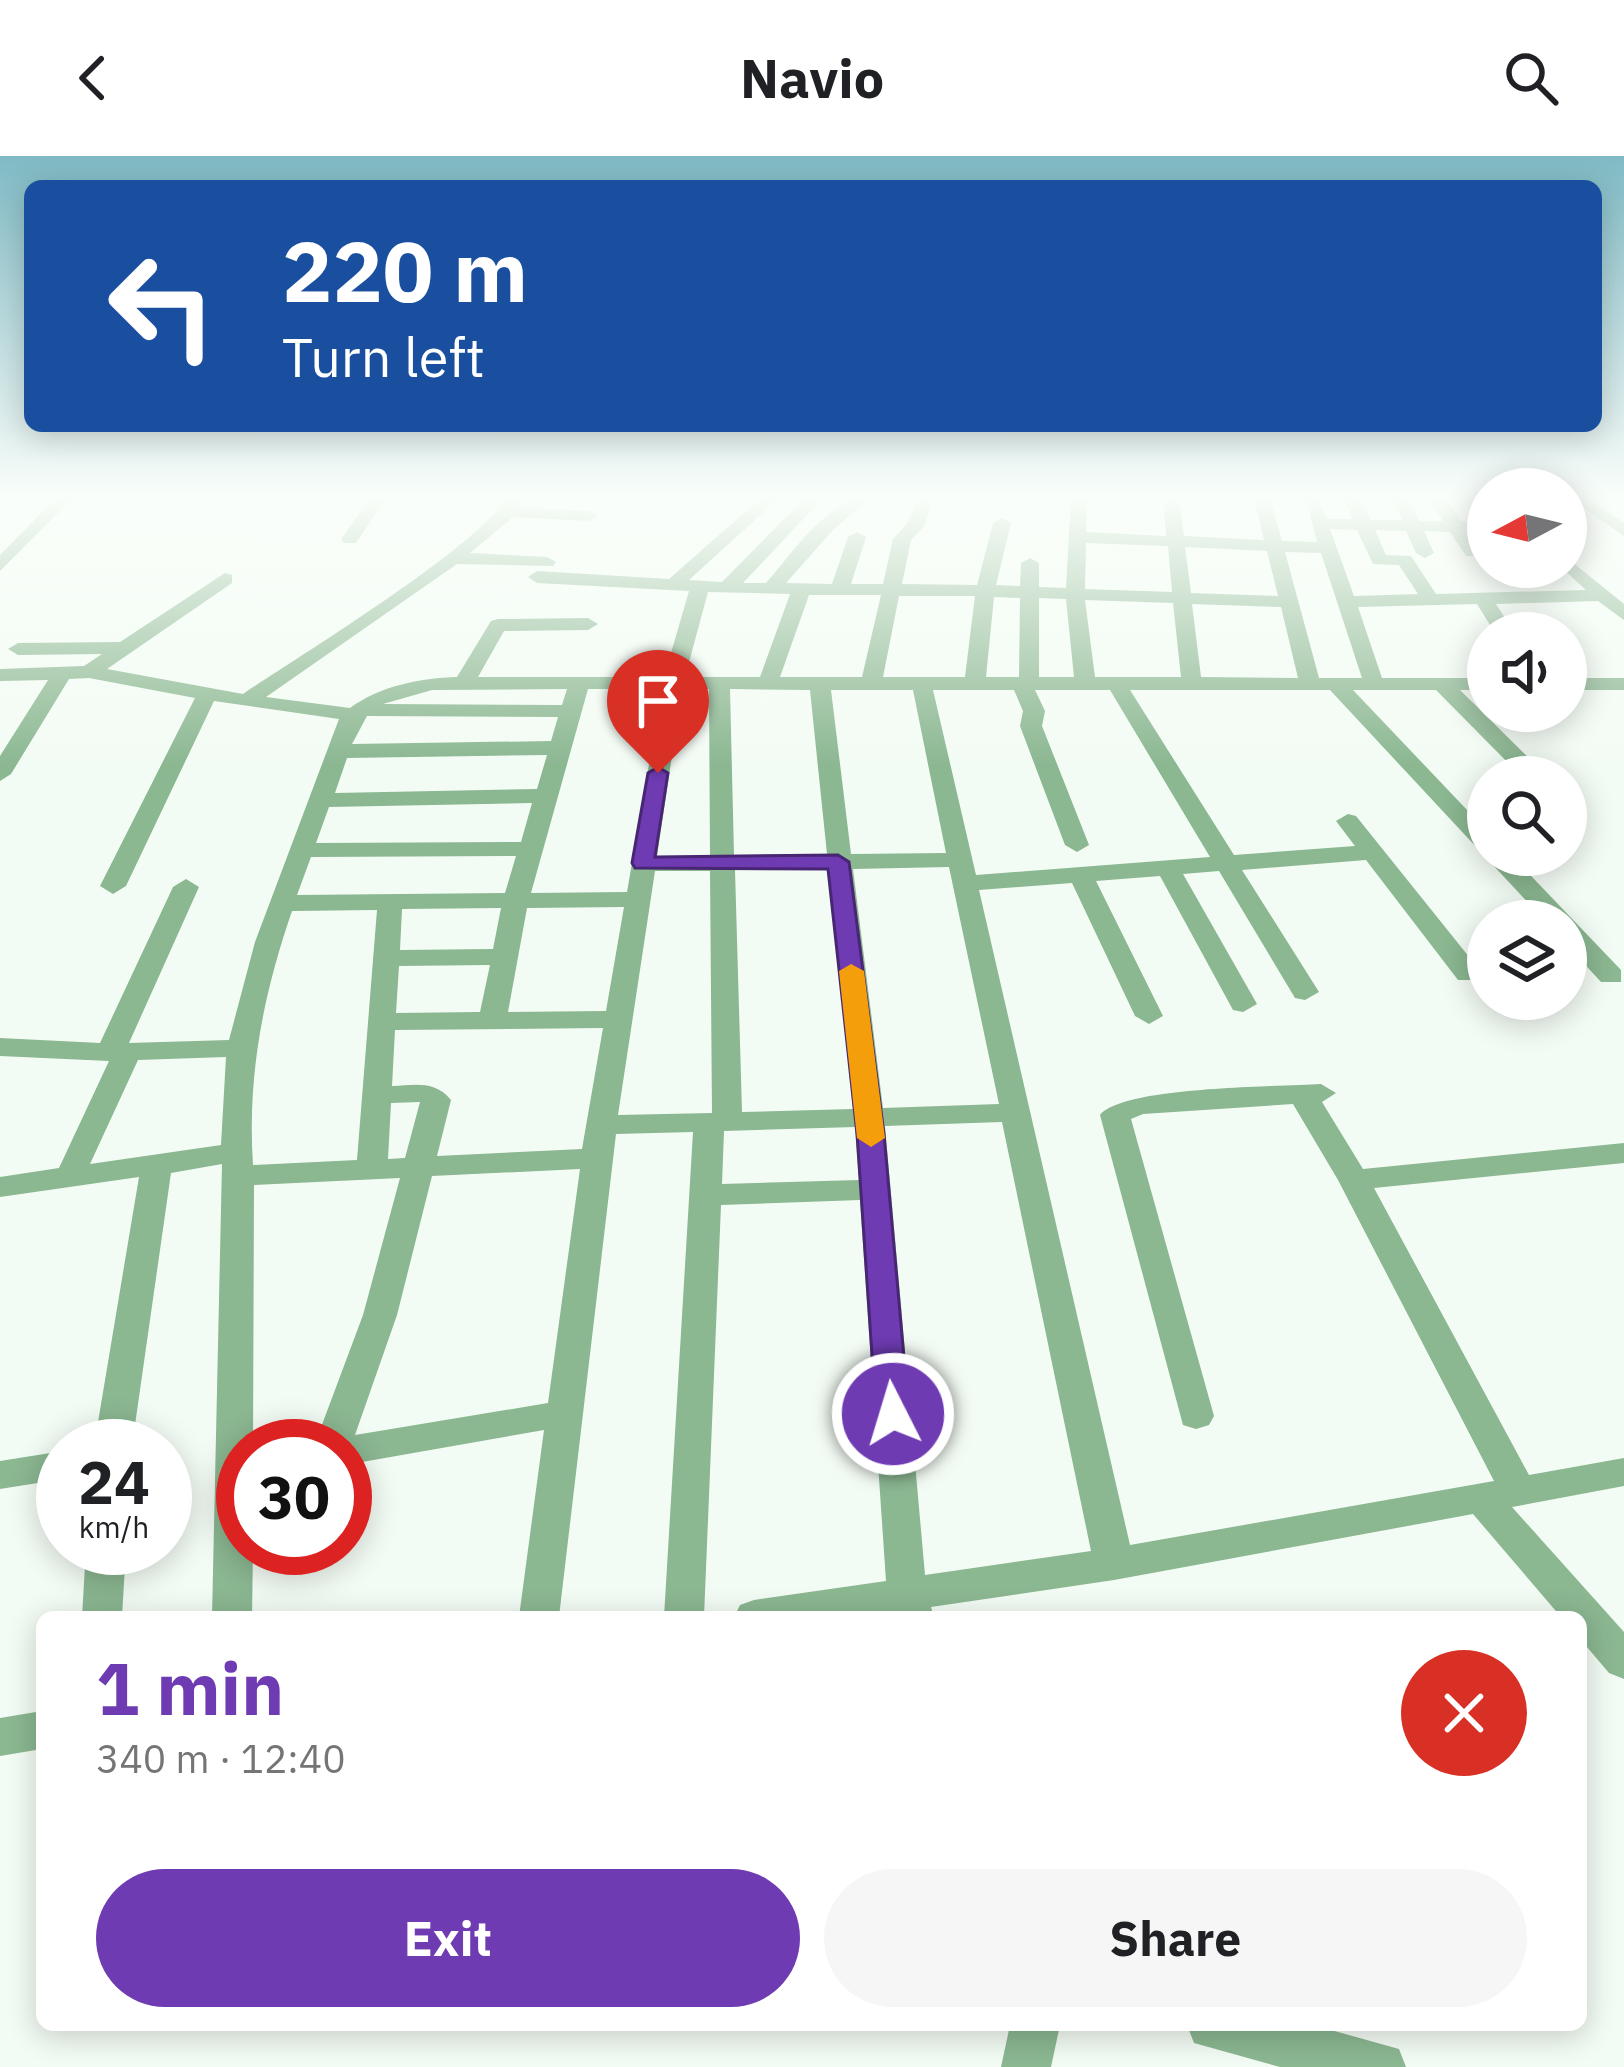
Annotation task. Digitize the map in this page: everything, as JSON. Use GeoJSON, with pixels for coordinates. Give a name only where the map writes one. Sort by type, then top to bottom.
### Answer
{"type":"FeatureCollection","features":[{"type":"Feature","properties":{"kind":"street"},"geometry":{"type":"LineString","coordinates":[[89,672],[213,587]]}},
{"type":"Feature","properties":{"kind":"street"},"geometry":{"type":"LineString","coordinates":[[247,701],[411,587]]}},
{"type":"Feature","properties":{"kind":"street"},"geometry":{"type":"LineString","coordinates":[[492,1021],[517,899],[571,711],[577,658],[601,587]]}},
{"type":"Feature","properties":{"kind":"street"},"geometry":{"type":"LineString","coordinates":[[540,1611],[600,1141],[643,863],[673,683],[700,587]]}},
{"type":"Feature","properties":{"kind":"street"},"geometry":{"type":"LineString","coordinates":[[705,587],[1288,602]]}},
{"type":"Feature","properties":{"kind":"street"},"geometry":{"type":"LineString","coordinates":[[974,684],[986,587]]}},
{"type":"Feature","properties":{"kind":"street"},"geometry":{"type":"LineString","coordinates":[[1029,587],[1025,684],[1034,711],[1031,726],[1077,845]]}},
{"type":"Feature","properties":{"kind":"street"},"geometry":{"type":"LineString","coordinates":[[1075,587],[1085,684]]}},
{"type":"Feature","properties":{"kind":"street"},"geometry":{"type":"LineString","coordinates":[[1184,587],[1192,685]]}},
{"type":"Feature","properties":{"kind":"street"},"geometry":{"type":"LineString","coordinates":[[1284,587],[1322,683],[1467,825]]}},
{"type":"Feature","properties":{"kind":"street"},"geometry":{"type":"LineString","coordinates":[[1340,587],[1374,684]]}},
{"type":"Feature","properties":{"kind":"street"},"geometry":{"type":"LineString","coordinates":[[1422,587],[1430,599]]}},
{"type":"Feature","properties":{"kind":"street"},"geometry":{"type":"LineString","coordinates":[[768,685],[777,646],[802,588]]}},
{"type":"Feature","properties":{"kind":"street"},"geometry":{"type":"LineString","coordinates":[[871,685],[890,590]]}},
{"type":"Feature","properties":{"kind":"street"},"geometry":{"type":"LineString","coordinates":[[1345,602],[1484,598],[1513,590],[1615,602]]}},
{"type":"Feature","properties":{"kind":"street"},"geometry":{"type":"LineString","coordinates":[[1484,598],[1492,612]]}},
{"type":"Feature","properties":{"kind":"street"},"geometry":{"type":"LineString","coordinates":[[464,683],[498,625],[577,658],[673,683],[1467,684]]}},
{"type":"Feature","properties":{"kind":"street"},"geometry":{"type":"LineString","coordinates":[[18,649],[122,649]]}},
{"type":"Feature","properties":{"kind":"street"},"geometry":{"type":"LineString","coordinates":[[238,1419],[238,1048],[284,903],[356,712],[377,698],[407,690],[464,683],[577,658]]}},
{"type":"Feature","properties":{"kind":"street"},"geometry":{"type":"LineString","coordinates":[[0,774],[62,672]]}},
{"type":"Feature","properties":{"kind":"street"},"geometry":{"type":"LineString","coordinates":[[0,675],[89,672],[247,701],[356,712],[571,711]]}},
{"type":"Feature","properties":{"kind":"street"},"geometry":{"type":"LineString","coordinates":[[1441,683],[1514,756]]}},
{"type":"Feature","properties":{"kind":"street"},"geometry":{"type":"LineString","coordinates":[[684,1611],[708,1195],[718,1121],[719,684]]}},
{"type":"Feature","properties":{"kind":"street"},"geometry":{"type":"LineString","coordinates":[[1587,684],[1624,684]]}},
{"type":"Feature","properties":{"kind":"street"},"geometry":{"type":"LineString","coordinates":[[1117,685],[1304,992]]}},
{"type":"Feature","properties":{"kind":"street"},"geometry":{"type":"LineString","coordinates":[[820,686],[869,1117],[910,1606]]}},
{"type":"Feature","properties":{"kind":"street"},"geometry":{"type":"LineString","coordinates":[[922,686],[1114,1564]]}},
{"type":"Feature","properties":{"kind":"street"},"geometry":{"type":"LineString","coordinates":[[113,886],[208,693]]}},
{"type":"Feature","properties":{"kind":"street"},"geometry":{"type":"LineString","coordinates":[[0,721],[32,719]]}},
{"type":"Feature","properties":{"kind":"street"},"geometry":{"type":"LineString","coordinates":[[340,751],[559,748]]}},
{"type":"Feature","properties":{"kind":"street"},"geometry":{"type":"LineString","coordinates":[[322,800],[546,796]]}},
{"type":"Feature","properties":{"kind":"street"},"geometry":{"type":"LineString","coordinates":[[1348,821],[1467,973]]}},
{"type":"Feature","properties":{"kind":"street"},"geometry":{"type":"LineString","coordinates":[[305,850],[531,849]]}},
{"type":"Feature","properties":{"kind":"street"},"geometry":{"type":"LineString","coordinates":[[643,863],[838,862],[960,872],[1080,874],[1372,852]]}},
{"type":"Feature","properties":{"kind":"street"},"geometry":{"type":"LineString","coordinates":[[1167,867],[1243,1004]]}},
{"type":"Feature","properties":{"kind":"street"},"geometry":{"type":"LineString","coordinates":[[1080,874],[1148,1016]]}},
{"type":"Feature","properties":{"kind":"street"},"geometry":{"type":"LineString","coordinates":[[1517,876],[1539,900]]}},
{"type":"Feature","properties":{"kind":"street"},"geometry":{"type":"LineString","coordinates":[[76,1173],[74,1164],[186,887]]}},
{"type":"Feature","properties":{"kind":"street"},"geometry":{"type":"LineString","coordinates":[[284,903],[639,899]]}},
{"type":"Feature","properties":{"kind":"street"},"geometry":{"type":"LineString","coordinates":[[372,1166],[390,903]]}},
{"type":"Feature","properties":{"kind":"street"},"geometry":{"type":"LineString","coordinates":[[1587,950],[1611,976]]}},
{"type":"Feature","properties":{"kind":"street"},"geometry":{"type":"LineString","coordinates":[[388,958],[508,957]]}},
{"type":"Feature","properties":{"kind":"street"},"geometry":{"type":"LineString","coordinates":[[380,1022],[620,1018]]}},
{"type":"Feature","properties":{"kind":"street"},"geometry":{"type":"LineString","coordinates":[[0,1047],[119,1052],[238,1048]]}},
{"type":"Feature","properties":{"kind":"street"},"geometry":{"type":"LineString","coordinates":[[343,1419],[380,1315],[434,1095],[377,1095]]}},
{"type":"Feature","properties":{"kind":"street"},"geometry":{"type":"LineString","coordinates":[[1196,1416],[1115,1115],[1137,1106],[1313,1095],[1499,1493],[1587,1611]]}},
{"type":"Feature","properties":{"kind":"street"},"geometry":{"type":"LineString","coordinates":[[0,1187],[76,1173],[156,1168],[420,1164],[718,1121],[1014,1113]]}},
{"type":"Feature","properties":{"kind":"street"},"geometry":{"type":"LineString","coordinates":[[1354,1180],[1624,1153]]}},
{"type":"Feature","properties":{"kind":"street"},"geometry":{"type":"LineString","coordinates":[[117,1419],[156,1168]]}},
{"type":"Feature","properties":{"kind":"street"},"geometry":{"type":"LineString","coordinates":[[708,1195],[875,1189]]}},
{"type":"Feature","properties":{"kind":"street"},"geometry":{"type":"LineString","coordinates":[[372,1446],[565,1413]]}},
{"type":"Feature","properties":{"kind":"street"},"geometry":{"type":"LineString","coordinates":[[0,1475],[36,1469]]}},
{"type":"Feature","properties":{"kind":"street"},"geometry":{"type":"LineString","coordinates":[[839,1611],[910,1606],[1114,1564],[1624,1472]]}},
{"type":"Feature","properties":{"kind":"street"},"geometry":{"type":"LineString","coordinates":[[102,1611],[104,1575]]}},
{"type":"Feature","properties":{"kind":"street"},"geometry":{"type":"LineString","coordinates":[[232,1611],[234,1575]]}},
{"type":"Feature","properties":{"kind":"street"},"geometry":{"type":"LineString","coordinates":[[1587,1611],[1624,1661]]}},
{"type":"Feature","properties":{"kind":"street"},"geometry":{"type":"LineString","coordinates":[[0,1737],[36,1731]]}},
{"type":"Feature","properties":{"kind":"street"},"geometry":{"type":"LineString","coordinates":[[1026,2067],[1034,2031]]}},
{"type":"Feature","properties":{"kind":"street"},"geometry":{"type":"LineString","coordinates":[[1235,2031],[1381,2067]]}},
{"type":"Feature","properties":{"kind":"slow traffic"},"geometry":{"type":"LineString","coordinates":[[851,971],[871,1138]]}},
{"type":"Feature","properties":{"kind":"route"},"geometry":{"type":"LineString","coordinates":[[658,773],[643,863],[838,862],[871,1134],[893,1414]]}}]}
